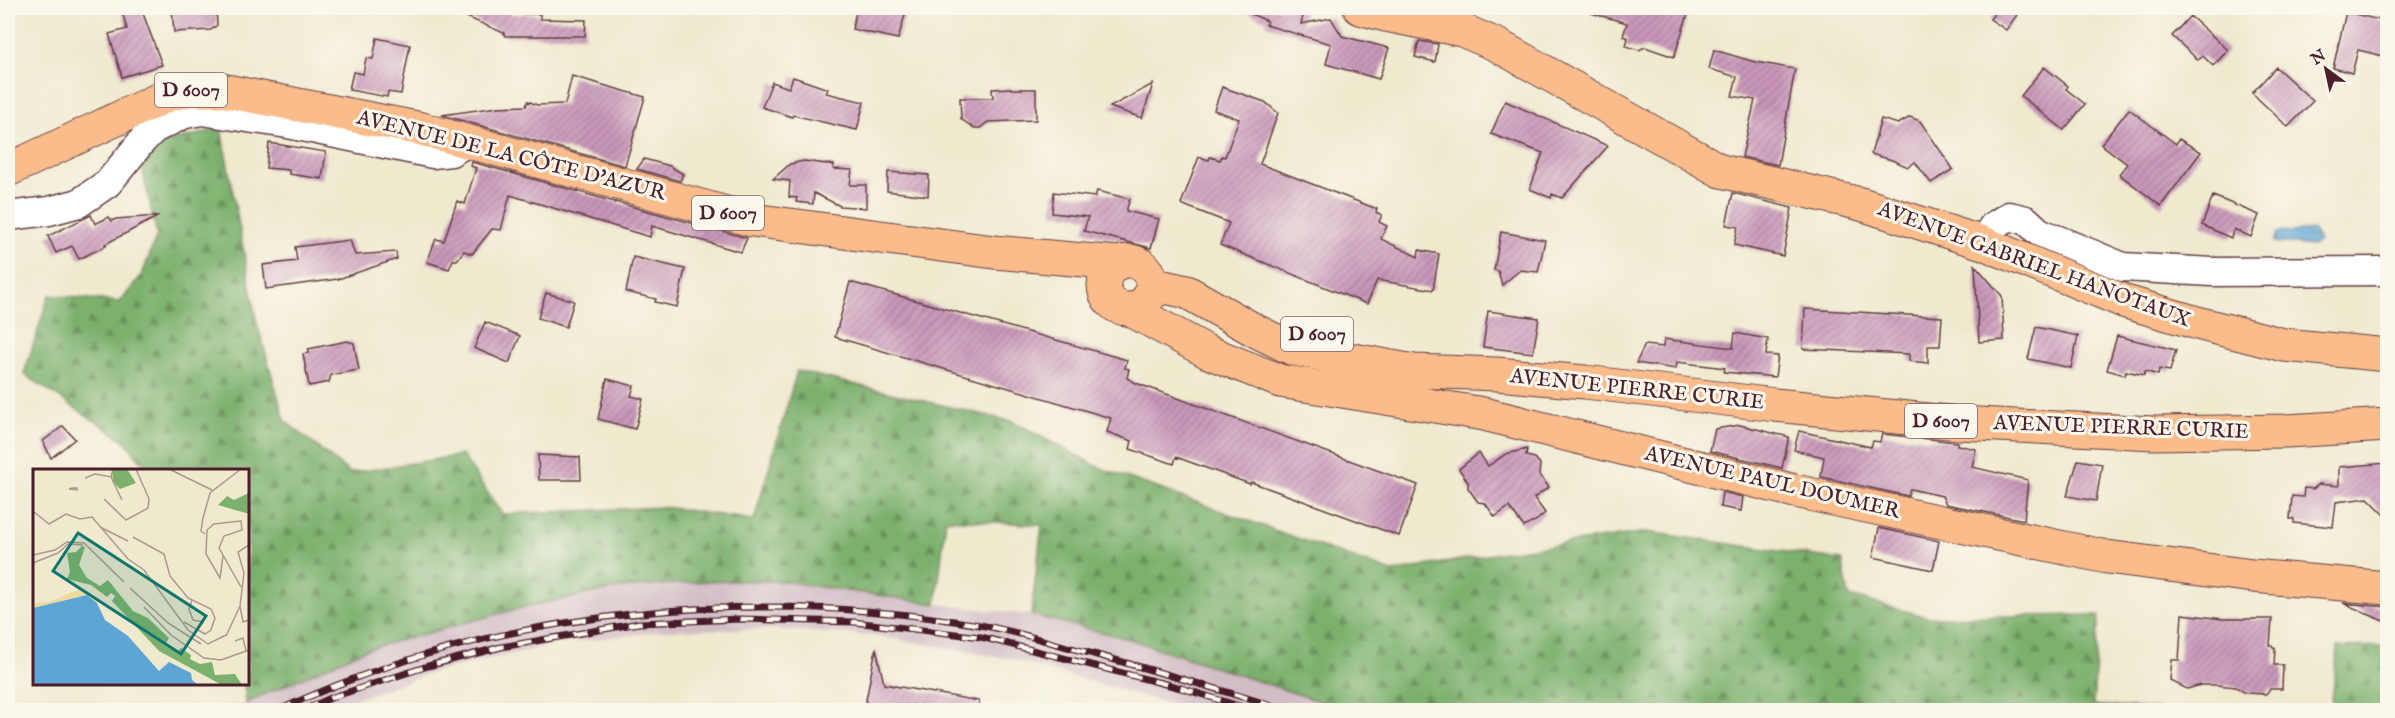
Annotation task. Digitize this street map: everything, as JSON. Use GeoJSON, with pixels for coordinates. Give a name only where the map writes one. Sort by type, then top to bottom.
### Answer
{"type":"FeatureCollection","features":[{"type":"Feature","properties":{"kind":"main road","name":"AVENUE GABRIEL HANOTAUX"},"geometry":{"type":"LineString","coordinates":[[1360,8],[1462,30],[1497,45],[1721,171],[1861,204],[1983,243],[2126,302],[2201,324],[2284,345],[2388,356]]}},
{"type":"Feature","properties":{"kind":"main road","name":"AVENUE DE LA CÔTE D'AZUR"},"geometry":{"type":"LineString","coordinates":[[8,170],[168,95],[189,90],[221,90],[422,129],[752,220],[994,252],[1133,288]]}},
{"type":"Feature","properties":{"kind":"main road","name":"AVENUE PIERRE CURIE"},"geometry":{"type":"LineString","coordinates":[[1133,288],[1168,269],[1188,274],[1294,326],[1336,340],[1416,350],[1497,374],[1959,423],[2154,433],[2287,431],[2388,425]]}},
{"type":"Feature","properties":{"kind":"main road","name":"AVENUE PAUL DOUMER"},"geometry":{"type":"LineString","coordinates":[[1133,288],[1168,329],[1208,352],[1280,381],[1484,414],[1795,492],[2107,557],[2253,576],[2388,588]]}},
{"type":"Feature","properties":{"kind":"street"},"geometry":{"type":"LineString","coordinates":[[8,216],[49,211],[79,203],[108,183],[142,140],[154,129],[177,117],[202,111],[288,124],[433,153],[451,152],[469,141]]}},
{"type":"Feature","properties":{"kind":"street"},"geometry":{"type":"LineString","coordinates":[[1983,243],[1993,225],[2009,216],[2025,220],[2039,232],[2123,267],[2212,272],[2388,271]]}},
{"type":"Feature","properties":{"kind":"shaded area"},"geometry":{"type":"Polygon","coordinates":[[[711,581],[782,581],[936,604],[1031,615],[1129,639],[1347,710],[1190,710],[1012,659],[883,637],[775,629],[669,630],[556,644],[437,671],[324,710],[231,710],[363,650],[528,606],[620,588],[711,581]]]}},
{"type":"Feature","properties":{"kind":"green space"},"geometry":{"type":"Polygon","coordinates":[[[221,128],[257,324],[285,421],[350,473],[462,455],[502,514],[664,507],[754,520],[797,371],[1014,422],[1098,467],[1392,572],[1505,552],[1647,532],[1842,560],[1849,596],[1928,617],[2099,615],[2093,705],[2165,710],[1347,710],[1129,639],[1031,615],[1042,525],[946,519],[936,604],[782,581],[711,581],[620,588],[528,606],[364,650],[246,703],[244,685],[249,685],[249,469],[147,469],[125,441],[24,374],[49,295],[120,302],[142,275],[157,235],[142,169],[159,145],[221,128]]]}},
{"type":"Feature","properties":{"kind":"green space"},"geometry":{"type":"Polygon","coordinates":[[[2387,646],[2387,710],[2331,710],[2338,647],[2387,646]]]}},
{"type":"Feature","properties":{"kind":"water"},"geometry":{"type":"Polygon","coordinates":[[[2312,230],[2319,240],[2313,246],[2274,242],[2277,233],[2312,230]]]}},
{"type":"Feature","properties":{"kind":"building"},"geometry":{"type":"Polygon","coordinates":[[[121,8],[141,8],[162,65],[122,77],[109,34],[127,29],[121,8]]]}},
{"type":"Feature","properties":{"kind":"building"},"geometry":{"type":"Polygon","coordinates":[[[172,8],[216,8],[217,25],[211,30],[174,32],[172,8]]]}},
{"type":"Feature","properties":{"kind":"building"},"geometry":{"type":"Polygon","coordinates":[[[498,8],[511,14],[540,14],[540,19],[586,20],[585,36],[505,36],[504,33],[457,13],[498,8]]]}},
{"type":"Feature","properties":{"kind":"building"},"geometry":{"type":"Polygon","coordinates":[[[857,8],[907,8],[898,39],[852,29],[857,8]]]}},
{"type":"Feature","properties":{"kind":"building"},"geometry":{"type":"Polygon","coordinates":[[[1238,8],[1290,8],[1304,12],[1301,24],[1331,18],[1342,36],[1389,48],[1379,79],[1326,64],[1331,44],[1266,25],[1267,21],[1238,8]]]}},
{"type":"Feature","properties":{"kind":"building"},"geometry":{"type":"Polygon","coordinates":[[[1592,8],[1690,8],[1674,57],[1645,47],[1639,50],[1626,46],[1628,38],[1623,36],[1627,23],[1591,13],[1592,8]]]}},
{"type":"Feature","properties":{"kind":"building"},"geometry":{"type":"Polygon","coordinates":[[[1998,8],[2022,8],[2006,30],[1990,19],[1998,8]]]}},
{"type":"Feature","properties":{"kind":"building"},"geometry":{"type":"Polygon","coordinates":[[[2346,12],[2388,22],[2388,57],[2358,50],[2352,73],[2333,68],[2346,12]]]}},
{"type":"Feature","properties":{"kind":"building"},"geometry":{"type":"Polygon","coordinates":[[[2190,16],[2228,50],[2213,66],[2203,56],[2198,60],[2172,36],[2190,16]]]}},
{"type":"Feature","properties":{"kind":"building"},"geometry":{"type":"Polygon","coordinates":[[[377,38],[410,45],[401,94],[388,92],[387,97],[349,90],[353,72],[363,74],[366,58],[373,59],[377,38]]]}},
{"type":"Feature","properties":{"kind":"building"},"geometry":{"type":"Polygon","coordinates":[[[1419,41],[1438,44],[1435,62],[1415,57],[1419,41]]]}},
{"type":"Feature","properties":{"kind":"building"},"geometry":{"type":"Polygon","coordinates":[[[1714,50],[1755,62],[1795,69],[1778,165],[1742,157],[1755,100],[1732,96],[1737,77],[1709,69],[1714,50]]]}},
{"type":"Feature","properties":{"kind":"building"},"geometry":{"type":"Polygon","coordinates":[[[2044,67],[2068,86],[2066,89],[2085,104],[2064,130],[2021,96],[2044,67]]]}},
{"type":"Feature","properties":{"kind":"building"},"geometry":{"type":"Polygon","coordinates":[[[2276,67],[2313,101],[2288,127],[2252,93],[2276,67]]]}},
{"type":"Feature","properties":{"kind":"building"},"geometry":{"type":"Polygon","coordinates":[[[572,76],[645,97],[625,166],[442,115],[498,107],[526,106],[528,101],[537,105],[565,104],[572,76]]]}},
{"type":"Feature","properties":{"kind":"building"},"geometry":{"type":"Polygon","coordinates":[[[793,77],[828,89],[826,93],[864,102],[857,130],[793,115],[792,117],[762,107],[772,82],[789,88],[793,77]]]}},
{"type":"Feature","properties":{"kind":"building"},"geometry":{"type":"Polygon","coordinates":[[[1153,84],[1142,118],[1110,107],[1153,84]]]}},
{"type":"Feature","properties":{"kind":"building"},"geometry":{"type":"Polygon","coordinates":[[[1222,87],[1265,102],[1278,113],[1260,164],[1377,209],[1376,212],[1382,215],[1379,222],[1387,226],[1381,239],[1418,257],[1419,250],[1439,254],[1433,290],[1377,280],[1367,304],[1220,245],[1229,223],[1181,204],[1199,157],[1220,160],[1222,156],[1225,157],[1239,119],[1214,110],[1222,87]]]}},
{"type":"Feature","properties":{"kind":"building"},"geometry":{"type":"Polygon","coordinates":[[[992,89],[1036,89],[1036,120],[988,122],[980,128],[974,128],[961,119],[960,98],[993,98],[992,89]]]}},
{"type":"Feature","properties":{"kind":"building"},"geometry":{"type":"Polygon","coordinates":[[[1505,101],[1608,146],[1562,198],[1552,194],[1551,198],[1530,189],[1543,153],[1491,134],[1505,101]]]}},
{"type":"Feature","properties":{"kind":"building"},"geometry":{"type":"Polygon","coordinates":[[[2129,109],[2176,144],[2179,139],[2201,152],[2161,206],[2119,174],[2127,164],[2101,144],[2129,109]]]}},
{"type":"Feature","properties":{"kind":"building"},"geometry":{"type":"Polygon","coordinates":[[[1910,117],[1920,121],[1953,169],[1931,183],[1915,162],[1908,167],[1871,154],[1881,119],[1898,124],[1910,117]]]}},
{"type":"Feature","properties":{"kind":"building"},"geometry":{"type":"Polygon","coordinates":[[[269,143],[326,152],[322,179],[289,174],[289,170],[266,168],[269,143]]]}},
{"type":"Feature","properties":{"kind":"building"},"geometry":{"type":"Polygon","coordinates":[[[644,159],[670,166],[683,174],[680,181],[637,169],[644,159]]]}},
{"type":"Feature","properties":{"kind":"building"},"geometry":{"type":"Polygon","coordinates":[[[804,161],[834,165],[833,169],[852,170],[850,185],[866,185],[866,208],[840,206],[814,193],[813,204],[796,202],[797,198],[789,197],[790,181],[773,179],[790,164],[804,161]]]}},
{"type":"Feature","properties":{"kind":"building"},"geometry":{"type":"Polygon","coordinates":[[[472,162],[747,238],[741,252],[652,226],[650,237],[510,195],[501,230],[492,229],[472,254],[464,251],[457,260],[453,260],[449,269],[427,262],[436,239],[444,241],[457,201],[465,204],[476,168],[471,166],[472,162]]]}},
{"type":"Feature","properties":{"kind":"building"},"geometry":{"type":"Polygon","coordinates":[[[888,172],[929,175],[928,196],[887,191],[888,172]]]}},
{"type":"Feature","properties":{"kind":"building"},"geometry":{"type":"Polygon","coordinates":[[[1097,191],[1130,199],[1126,211],[1159,219],[1151,248],[1084,231],[1088,217],[1052,213],[1054,192],[1095,197],[1097,191]]]}},
{"type":"Feature","properties":{"kind":"building"},"geometry":{"type":"Polygon","coordinates":[[[1733,193],[1792,208],[1783,256],[1734,245],[1738,227],[1726,225],[1733,193]]]}},
{"type":"Feature","properties":{"kind":"building"},"geometry":{"type":"Polygon","coordinates":[[[2213,196],[2259,215],[2251,237],[2234,229],[2231,238],[2202,225],[2213,196]]]}},
{"type":"Feature","properties":{"kind":"building"},"geometry":{"type":"Polygon","coordinates":[[[91,215],[95,224],[109,217],[112,221],[159,216],[79,259],[72,246],[56,253],[48,236],[91,215]]]}},
{"type":"Feature","properties":{"kind":"building"},"geometry":{"type":"Polygon","coordinates":[[[1501,232],[1545,240],[1538,272],[1520,270],[1502,285],[1498,271],[1494,270],[1501,232]]]}},
{"type":"Feature","properties":{"kind":"building"},"geometry":{"type":"Polygon","coordinates":[[[350,240],[355,255],[396,252],[397,259],[338,279],[266,289],[263,265],[297,261],[295,247],[350,240]]]}},
{"type":"Feature","properties":{"kind":"building"},"geometry":{"type":"Polygon","coordinates":[[[633,257],[685,269],[677,307],[626,292],[633,257]]]}},
{"type":"Feature","properties":{"kind":"building"},"geometry":{"type":"Polygon","coordinates":[[[1975,265],[2002,296],[2004,340],[1979,342],[1975,265]]]}},
{"type":"Feature","properties":{"kind":"building"},"geometry":{"type":"Polygon","coordinates":[[[850,282],[1127,360],[1125,368],[1129,369],[1127,378],[1136,383],[1418,485],[1399,536],[1176,457],[1174,464],[1130,449],[1132,441],[1107,432],[1111,418],[835,337],[850,282]]]}},
{"type":"Feature","properties":{"kind":"building"},"geometry":{"type":"Polygon","coordinates":[[[546,293],[574,301],[566,327],[538,318],[546,293]]]}},
{"type":"Feature","properties":{"kind":"building"},"geometry":{"type":"Polygon","coordinates":[[[1805,309],[1942,317],[1940,346],[1928,346],[1928,363],[1909,361],[1909,354],[1803,349],[1805,309]]]}},
{"type":"Feature","properties":{"kind":"building"},"geometry":{"type":"Polygon","coordinates":[[[1488,311],[1539,318],[1533,353],[1483,347],[1488,311]]]}},
{"type":"Feature","properties":{"kind":"building"},"geometry":{"type":"Polygon","coordinates":[[[485,322],[520,336],[509,363],[474,348],[485,322]]]}},
{"type":"Feature","properties":{"kind":"building"},"geometry":{"type":"Polygon","coordinates":[[[2036,327],[2078,336],[2071,368],[2028,359],[2036,327]]]}},
{"type":"Feature","properties":{"kind":"building"},"geometry":{"type":"Polygon","coordinates":[[[1735,333],[1768,339],[1766,355],[1778,356],[1775,377],[1724,372],[1725,368],[1677,362],[1676,369],[1636,363],[1645,345],[1663,347],[1664,339],[1733,348],[1735,333]]]}},
{"type":"Feature","properties":{"kind":"building"},"geometry":{"type":"Polygon","coordinates":[[[2117,336],[2176,350],[2170,371],[2159,369],[2158,375],[2145,371],[2144,375],[2126,371],[2125,375],[2107,370],[2117,336]]]}},
{"type":"Feature","properties":{"kind":"building"},"geometry":{"type":"Polygon","coordinates":[[[347,341],[354,343],[359,370],[331,375],[329,382],[309,386],[303,354],[309,353],[308,349],[347,341]]]}},
{"type":"Feature","properties":{"kind":"building"},"geometry":{"type":"Polygon","coordinates":[[[607,379],[634,386],[631,396],[643,399],[635,429],[598,419],[607,379]]]}},
{"type":"Feature","properties":{"kind":"building"},"geometry":{"type":"Polygon","coordinates":[[[1740,425],[1789,437],[1782,468],[1710,451],[1715,429],[1740,425]]]}},
{"type":"Feature","properties":{"kind":"building"},"geometry":{"type":"Polygon","coordinates":[[[63,426],[75,439],[51,458],[43,441],[63,426]]]}},
{"type":"Feature","properties":{"kind":"building"},"geometry":{"type":"Polygon","coordinates":[[[1799,431],[1871,447],[1873,441],[1880,442],[1882,434],[1957,442],[1957,445],[1976,449],[1972,467],[2028,480],[2024,520],[1946,504],[1942,496],[1910,489],[1908,496],[1821,477],[1824,457],[1794,450],[1799,431]]]}},
{"type":"Feature","properties":{"kind":"building"},"geometry":{"type":"Polygon","coordinates":[[[1527,449],[1526,456],[1535,458],[1540,464],[1539,475],[1549,487],[1534,498],[1545,513],[1524,527],[1509,507],[1495,517],[1485,503],[1478,502],[1459,469],[1479,453],[1488,466],[1506,454],[1527,449]]]}},
{"type":"Feature","properties":{"kind":"building"},"geometry":{"type":"Polygon","coordinates":[[[538,455],[580,457],[581,480],[539,480],[538,455]]]}},
{"type":"Feature","properties":{"kind":"building"},"geometry":{"type":"Polygon","coordinates":[[[2078,460],[2102,464],[2096,501],[2067,496],[2078,460]]]}},
{"type":"Feature","properties":{"kind":"building"},"geometry":{"type":"Polygon","coordinates":[[[2388,463],[2388,518],[2368,498],[2336,502],[2333,527],[2294,523],[2294,519],[2290,519],[2292,496],[2303,497],[2304,488],[2313,489],[2319,484],[2339,486],[2339,467],[2388,463]]]}},
{"type":"Feature","properties":{"kind":"building"},"geometry":{"type":"Polygon","coordinates":[[[1722,492],[1743,497],[1741,511],[1720,507],[1722,492]]]}},
{"type":"Feature","properties":{"kind":"building"},"geometry":{"type":"Polygon","coordinates":[[[1879,528],[1939,541],[1933,570],[1873,557],[1879,528]]]}},
{"type":"Feature","properties":{"kind":"building"},"geometry":{"type":"Polygon","coordinates":[[[2343,603],[2388,607],[2388,623],[2343,603]]]}},
{"type":"Feature","properties":{"kind":"building"},"geometry":{"type":"Polygon","coordinates":[[[2182,614],[2223,619],[2272,619],[2270,645],[2275,648],[2274,665],[2283,665],[2282,689],[2270,689],[2266,694],[2245,693],[2236,687],[2217,685],[2201,685],[2187,689],[2170,680],[2172,660],[2179,660],[2182,614]]]}},
{"type":"Feature","properties":{"kind":"building"},"geometry":{"type":"Polygon","coordinates":[[[876,648],[884,684],[979,701],[978,711],[906,711],[888,708],[888,711],[864,711],[876,648]]]}},
{"type":"Feature","properties":{"kind":"railway"},"geometry":{"type":"LineString","coordinates":[[279,710],[362,676],[447,649],[534,628],[623,615],[712,608],[802,608],[891,613],[992,627],[1152,670],[1286,710]]}},
{"type":"Feature","properties":{"kind":"railway"},"geometry":{"type":"LineString","coordinates":[[304,710],[333,697],[428,666],[501,647],[639,623],[740,619],[854,622],[981,637],[1181,688],[1252,710]]}}]}
